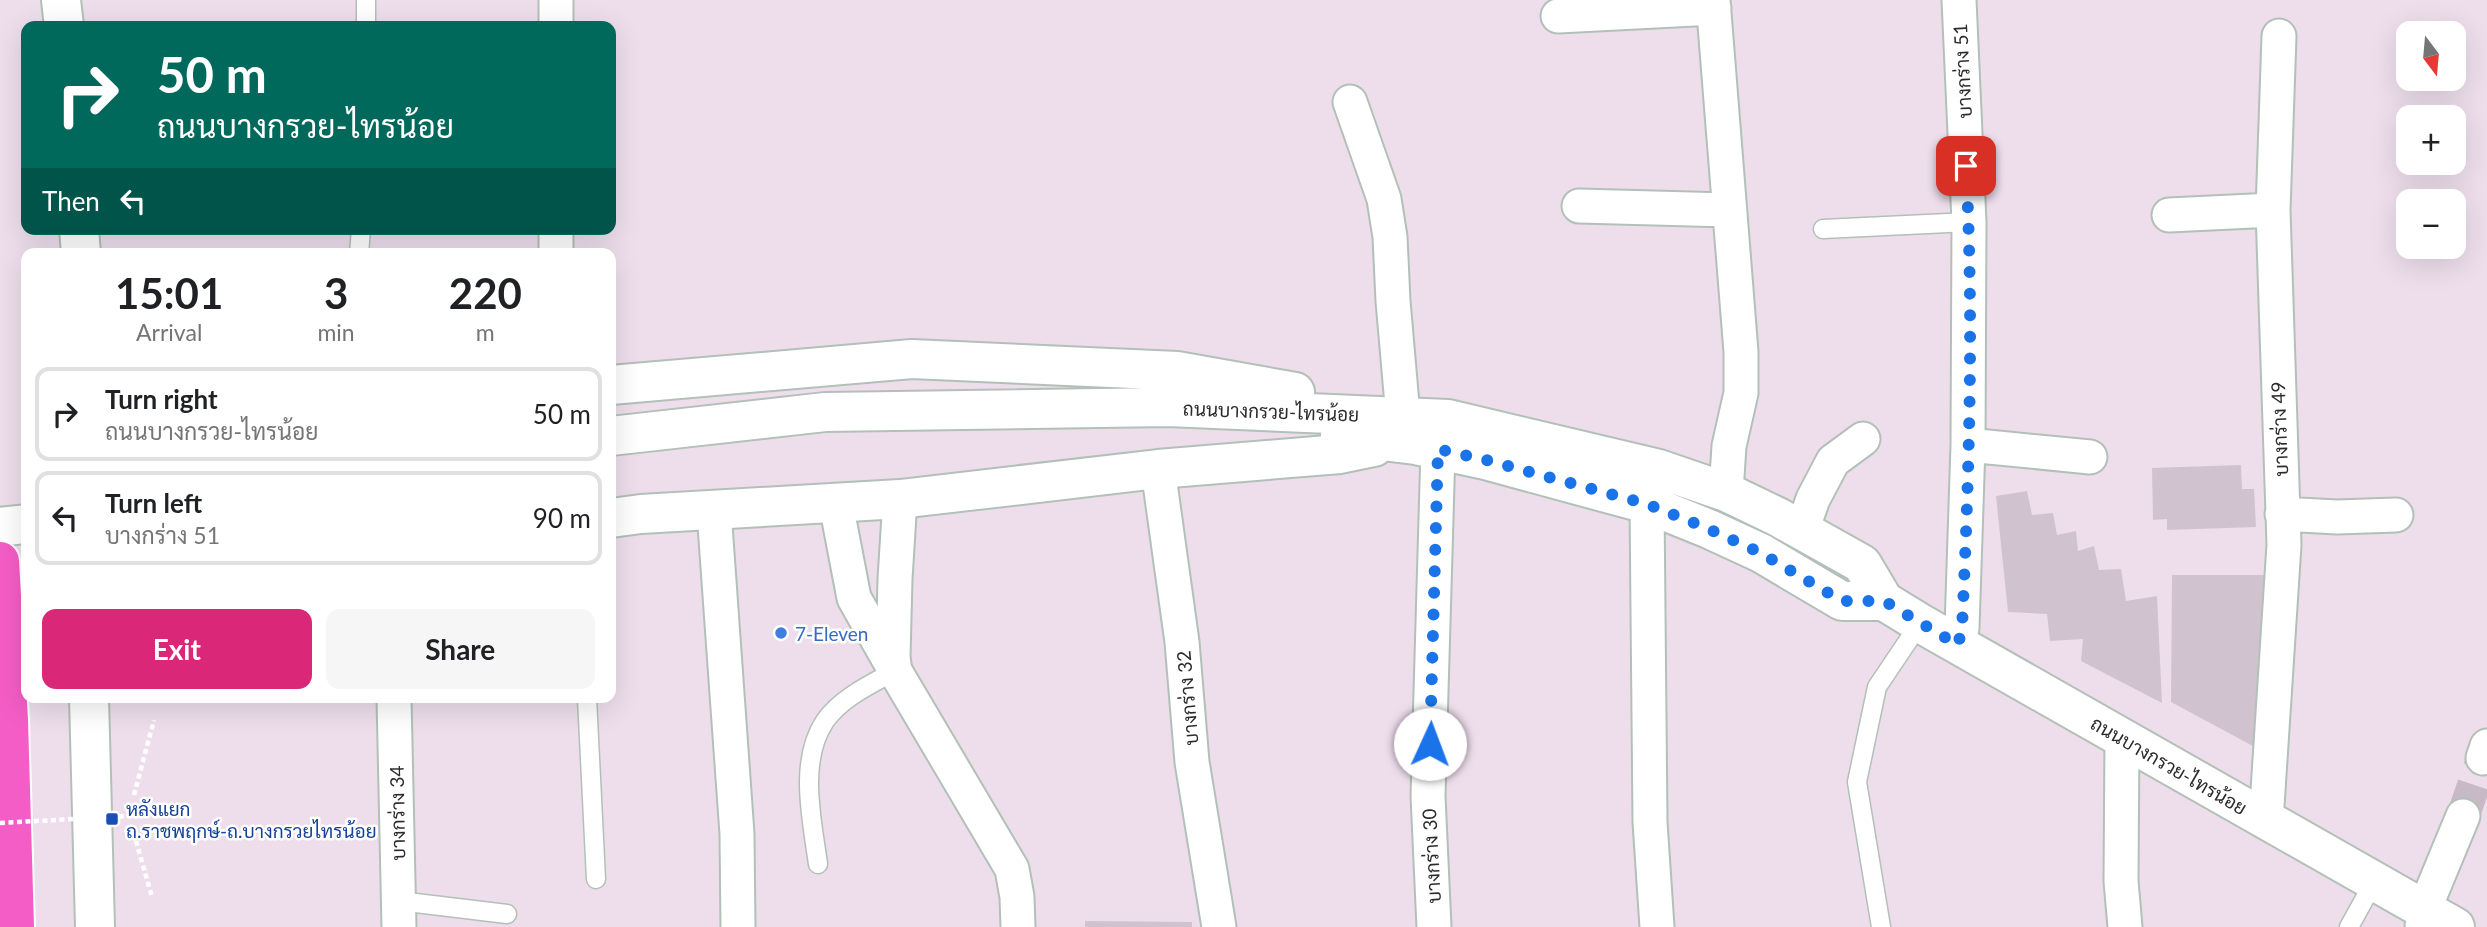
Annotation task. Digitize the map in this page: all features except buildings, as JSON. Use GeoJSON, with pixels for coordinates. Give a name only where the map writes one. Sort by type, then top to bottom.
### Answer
{"type":"FeatureCollection","features":[{"type":"Feature","properties":{"kind":"main road"},"geometry":{"type":"LineString","coordinates":[[61,0],[63,21]]}},
{"type":"Feature","properties":{"kind":"main road"},"geometry":{"type":"LineString","coordinates":[[616,385],[912,359],[1177,372],[1304,394],[1353,415]]}},
{"type":"Feature","properties":{"kind":"main road","name":"ถนนบางกรวย-ไทรน้อย"},"geometry":{"type":"LineString","coordinates":[[616,457],[827,434],[1088,418],[1168,407],[1353,415],[1398,429],[1438,449],[1647,504],[1761,553],[1842,601],[1884,601]]}},
{"type":"Feature","properties":{"kind":"main road","name":"ถนนบางกรวย-ไทรน้อย"},"geometry":{"type":"LineString","coordinates":[[616,435],[825,412],[1088,418],[1336,435],[1398,429],[1448,419],[1659,468],[1726,492],[1862,564],[1884,601],[2266,821],[2375,880],[2434,921]]}},
{"type":"Feature","properties":{"kind":"main road"},"geometry":{"type":"LineString","coordinates":[[616,517],[900,499],[1158,469],[1340,454],[1398,429]]}},
{"type":"Feature","properties":{"kind":"main road"},"geometry":{"type":"LineString","coordinates":[[0,502],[21,500]]}},
{"type":"Feature","properties":{"kind":"main road"},"geometry":{"type":"LineString","coordinates":[[0,527],[21,525]]}},
{"type":"Feature","properties":{"kind":"main road"},"geometry":{"type":"LineString","coordinates":[[0,561],[9,720],[15,927]]}},
{"type":"Feature","properties":{"kind":"main road"},"geometry":{"type":"LineString","coordinates":[[92,707],[95,927]]}},
{"type":"Feature","properties":{"kind":"street"},"geometry":{"type":"LineString","coordinates":[[556,0],[556,21]]}},
{"type":"Feature","properties":{"kind":"street","name":"บางกร่าง 51"},"geometry":{"type":"LineString","coordinates":[[1958,645],[1962,619],[1968,445],[1969,222],[1959,0]]}},
{"type":"Feature","properties":{"kind":"street"},"geometry":{"type":"LineString","coordinates":[[1558,16],[1714,4],[1741,352],[1741,393],[1729,446],[1726,492]]}},
{"type":"Feature","properties":{"kind":"street","name":"บางกร่าง 49"},"geometry":{"type":"LineString","coordinates":[[2266,821],[2284,545],[2273,210],[2279,36]]}},
{"type":"Feature","properties":{"kind":"street"},"geometry":{"type":"LineString","coordinates":[[1350,102],[1384,199],[1390,237],[1398,429]]}},
{"type":"Feature","properties":{"kind":"street"},"geometry":{"type":"LineString","coordinates":[[1579,206],[1729,210]]}},
{"type":"Feature","properties":{"kind":"street"},"geometry":{"type":"LineString","coordinates":[[2169,215],[2273,210]]}},
{"type":"Feature","properties":{"kind":"street"},"geometry":{"type":"LineString","coordinates":[[1802,530],[1813,499],[1833,461],[1863,439]]}},
{"type":"Feature","properties":{"kind":"street"},"geometry":{"type":"LineString","coordinates":[[1968,445],[2090,457]]}},
{"type":"Feature","properties":{"kind":"street","name":"บางกร่าง 30"},"geometry":{"type":"LineString","coordinates":[[1434,927],[1428,796],[1438,449]]}},
{"type":"Feature","properties":{"kind":"street","name":"บางกร่าง 32"},"geometry":{"type":"LineString","coordinates":[[1158,469],[1182,642],[1192,762],[1219,927]]}},
{"type":"Feature","properties":{"kind":"street"},"geometry":{"type":"LineString","coordinates":[[895,671],[894,618],[900,499]]}},
{"type":"Feature","properties":{"kind":"street"},"geometry":{"type":"LineString","coordinates":[[836,503],[854,598],[1012,869],[1018,927]]}},
{"type":"Feature","properties":{"kind":"street"},"geometry":{"type":"LineString","coordinates":[[1647,504],[1650,822],[1657,927]]}},
{"type":"Feature","properties":{"kind":"street"},"geometry":{"type":"LineString","coordinates":[[714,511],[737,834],[738,927]]}},
{"type":"Feature","properties":{"kind":"street"},"geometry":{"type":"LineString","coordinates":[[2282,514],[2337,517],[2396,515]]}},
{"type":"Feature","properties":{"kind":"street","name":"บางกร่าง 34"},"geometry":{"type":"LineString","coordinates":[[394,703],[399,914]]}},
{"type":"Feature","properties":{"kind":"street"},"geometry":{"type":"LineString","coordinates":[[2122,737],[2121,881],[2125,927]]}},
{"type":"Feature","properties":{"kind":"street"},"geometry":{"type":"LineString","coordinates":[[2434,921],[2463,816]]}},
{"type":"Feature","properties":{"kind":"lane"},"geometry":{"type":"LineString","coordinates":[[366,0],[366,21]]}},
{"type":"Feature","properties":{"kind":"lane"},"geometry":{"type":"LineString","coordinates":[[1823,229],[1969,222]]}},
{"type":"Feature","properties":{"kind":"lane"},"geometry":{"type":"LineString","coordinates":[[1881,927],[1857,782],[1877,687],[1920,623]]}},
{"type":"Feature","properties":{"kind":"lane"},"geometry":{"type":"LineString","coordinates":[[818,864],[810,805],[811,749],[825,720],[853,695],[895,671]]}},
{"type":"Feature","properties":{"kind":"lane"},"geometry":{"type":"LineString","coordinates":[[587,703],[596,879]]}},
{"type":"Feature","properties":{"kind":"lane"},"geometry":{"type":"LineString","coordinates":[[2349,927],[2375,880]]}},
{"type":"Feature","properties":{"kind":"lane"},"geometry":{"type":"LineString","coordinates":[[399,914],[507,914]]}},
{"type":"Feature","properties":{"kind":"path"},"geometry":{"type":"LineString","coordinates":[[132,828],[128,816],[154,720]]}},
{"type":"Feature","properties":{"kind":"path"},"geometry":{"type":"LineString","coordinates":[[0,823],[128,816]]}},
{"type":"Feature","properties":{"kind":"path"},"geometry":{"type":"LineString","coordinates":[[135,839],[152,897]]}},
{"type":"Feature","properties":{"kind":"tunnel"},"geometry":{"type":"LineString","coordinates":[[2463,816],[2483,758]]}},
{"type":"Feature","properties":{"kind":"place","name":"7-Eleven"},"geometry":{"type":"Point","coordinates":[781,633]}},
{"type":"Feature","properties":{"kind":"place","name":"หลังแยก ถ.ราชพฤกษ์-ถ.บางกรวยไทรน้อย"},"geometry":{"type":"Point","coordinates":[112,819]}},
{"type":"Feature","properties":{"kind":"route"},"geometry":{"type":"LineString","coordinates":[[1430,744],[1438,449],[1647,504],[1761,553],[1842,601],[1884,601],[1958,645],[1962,628],[1968,445],[1969,222],[1966,166]]}}]}
